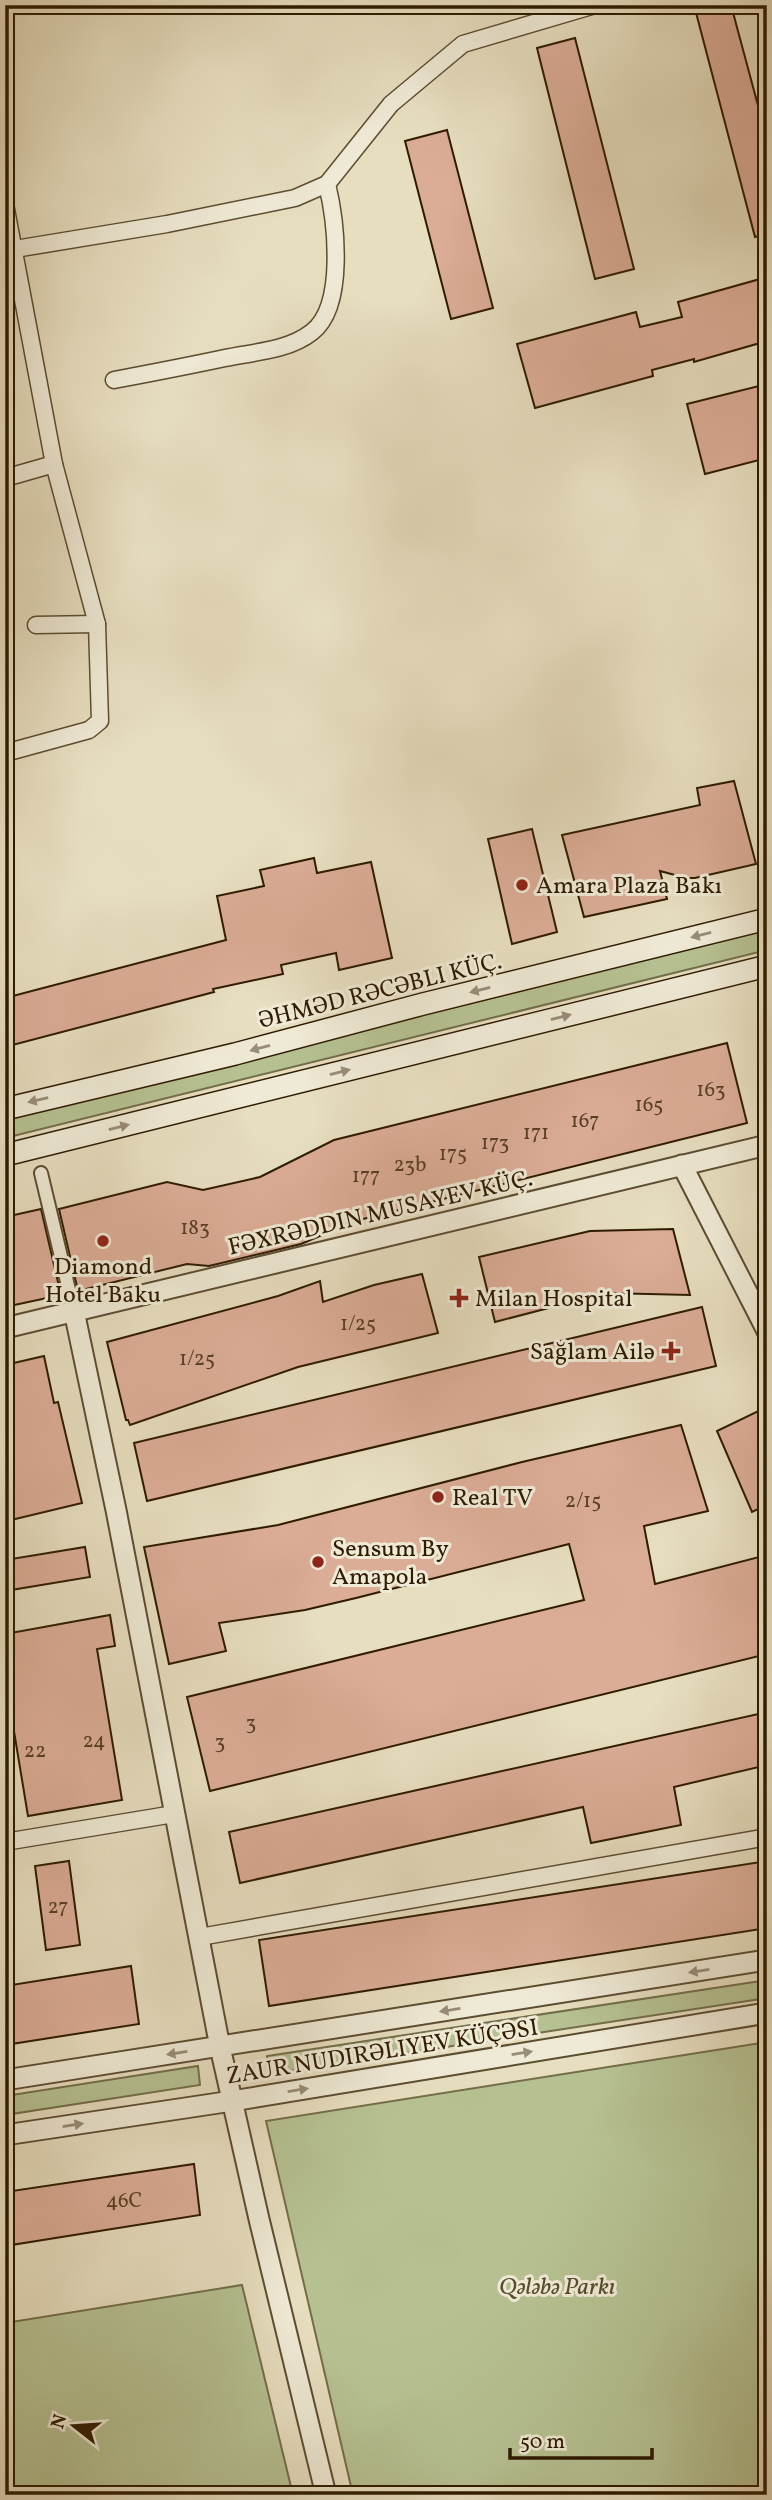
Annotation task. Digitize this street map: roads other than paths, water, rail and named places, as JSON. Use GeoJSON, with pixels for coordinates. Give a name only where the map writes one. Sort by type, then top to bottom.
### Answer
{"type":"FeatureCollection","features":[{"type":"Feature","properties":{"kind":"main road","name":"ƏHMƏD RƏCƏBLI KÜÇ."},"geometry":{"type":"LineString","coordinates":[[5,1109],[235,1054],[423,1004],[767,919]]}},
{"type":"Feature","properties":{"kind":"main road"},"geometry":{"type":"LineString","coordinates":[[5,1155],[767,966]]}},
{"type":"Feature","properties":{"kind":"street"},"geometry":{"type":"LineString","coordinates":[[15,249],[167,224],[295,198],[327,184],[391,104],[463,44],[595,5]]}},
{"type":"Feature","properties":{"kind":"street"},"geometry":{"type":"LineString","coordinates":[[114,380],[286,346],[313,332],[330,309],[335,286],[334,212],[327,184]]}},
{"type":"Feature","properties":{"kind":"street"},"geometry":{"type":"LineString","coordinates":[[5,753],[89,730],[100,721],[97,624],[54,464],[13,283],[15,249],[6,211]]}},
{"type":"Feature","properties":{"kind":"street"},"geometry":{"type":"LineString","coordinates":[[5,478],[54,464]]}},
{"type":"Feature","properties":{"kind":"street"},"geometry":{"type":"LineString","coordinates":[[36,625],[97,624]]}},
{"type":"Feature","properties":{"kind":"street","name":"FƏXRƏDDIN MUSAYEV KÜÇ."},"geometry":{"type":"LineString","coordinates":[[5,1328],[767,1144]]}},
{"type":"Feature","properties":{"kind":"street"},"geometry":{"type":"LineString","coordinates":[[681,1165],[767,1331]]}},
{"type":"Feature","properties":{"kind":"street"},"geometry":{"type":"LineString","coordinates":[[41,1173],[74,1311],[116,1510],[220,2047],[326,2495]]}},
{"type":"Feature","properties":{"kind":"street"},"geometry":{"type":"LineString","coordinates":[[5,1842],[174,1814]]}},
{"type":"Feature","properties":{"kind":"street"},"geometry":{"type":"LineString","coordinates":[[200,1937],[767,1837]]}},
{"type":"Feature","properties":{"kind":"street","name":"ZAUR NUDIRƏLIYEV KÜÇƏSI"},"geometry":{"type":"LineString","coordinates":[[5,2080],[767,1960]]}},
{"type":"Feature","properties":{"kind":"street","name":"ZAUR NUDIRƏLIYEV KÜÇƏSI"},"geometry":{"type":"LineString","coordinates":[[5,2135],[232,2101],[767,2013]]}},
{"type":"Feature","properties":{"kind":"place","name":"Amara Plaza Bakı"},"geometry":{"type":"Point","coordinates":[522,885]}},
{"type":"Feature","properties":{"kind":"place","name":"Diamond Hotel Baku"},"geometry":{"type":"Point","coordinates":[103,1241]}},
{"type":"Feature","properties":{"kind":"place","name":"Milan Hospital"},"geometry":{"type":"Point","coordinates":[459,1298]}},
{"type":"Feature","properties":{"kind":"place","name":"Sağlam Ailə"},"geometry":{"type":"Point","coordinates":[671,1351]}},
{"type":"Feature","properties":{"kind":"place","name":"Real TV"},"geometry":{"type":"Point","coordinates":[438,1497]}},
{"type":"Feature","properties":{"kind":"place","name":"Sensum By Amapola"},"geometry":{"type":"Point","coordinates":[318,1562]}},
{"type":"Feature","properties":{"kind":"park label","name":"Qələbə Parkı"},"geometry":{"type":"Point","coordinates":[557,2286]}}]}
